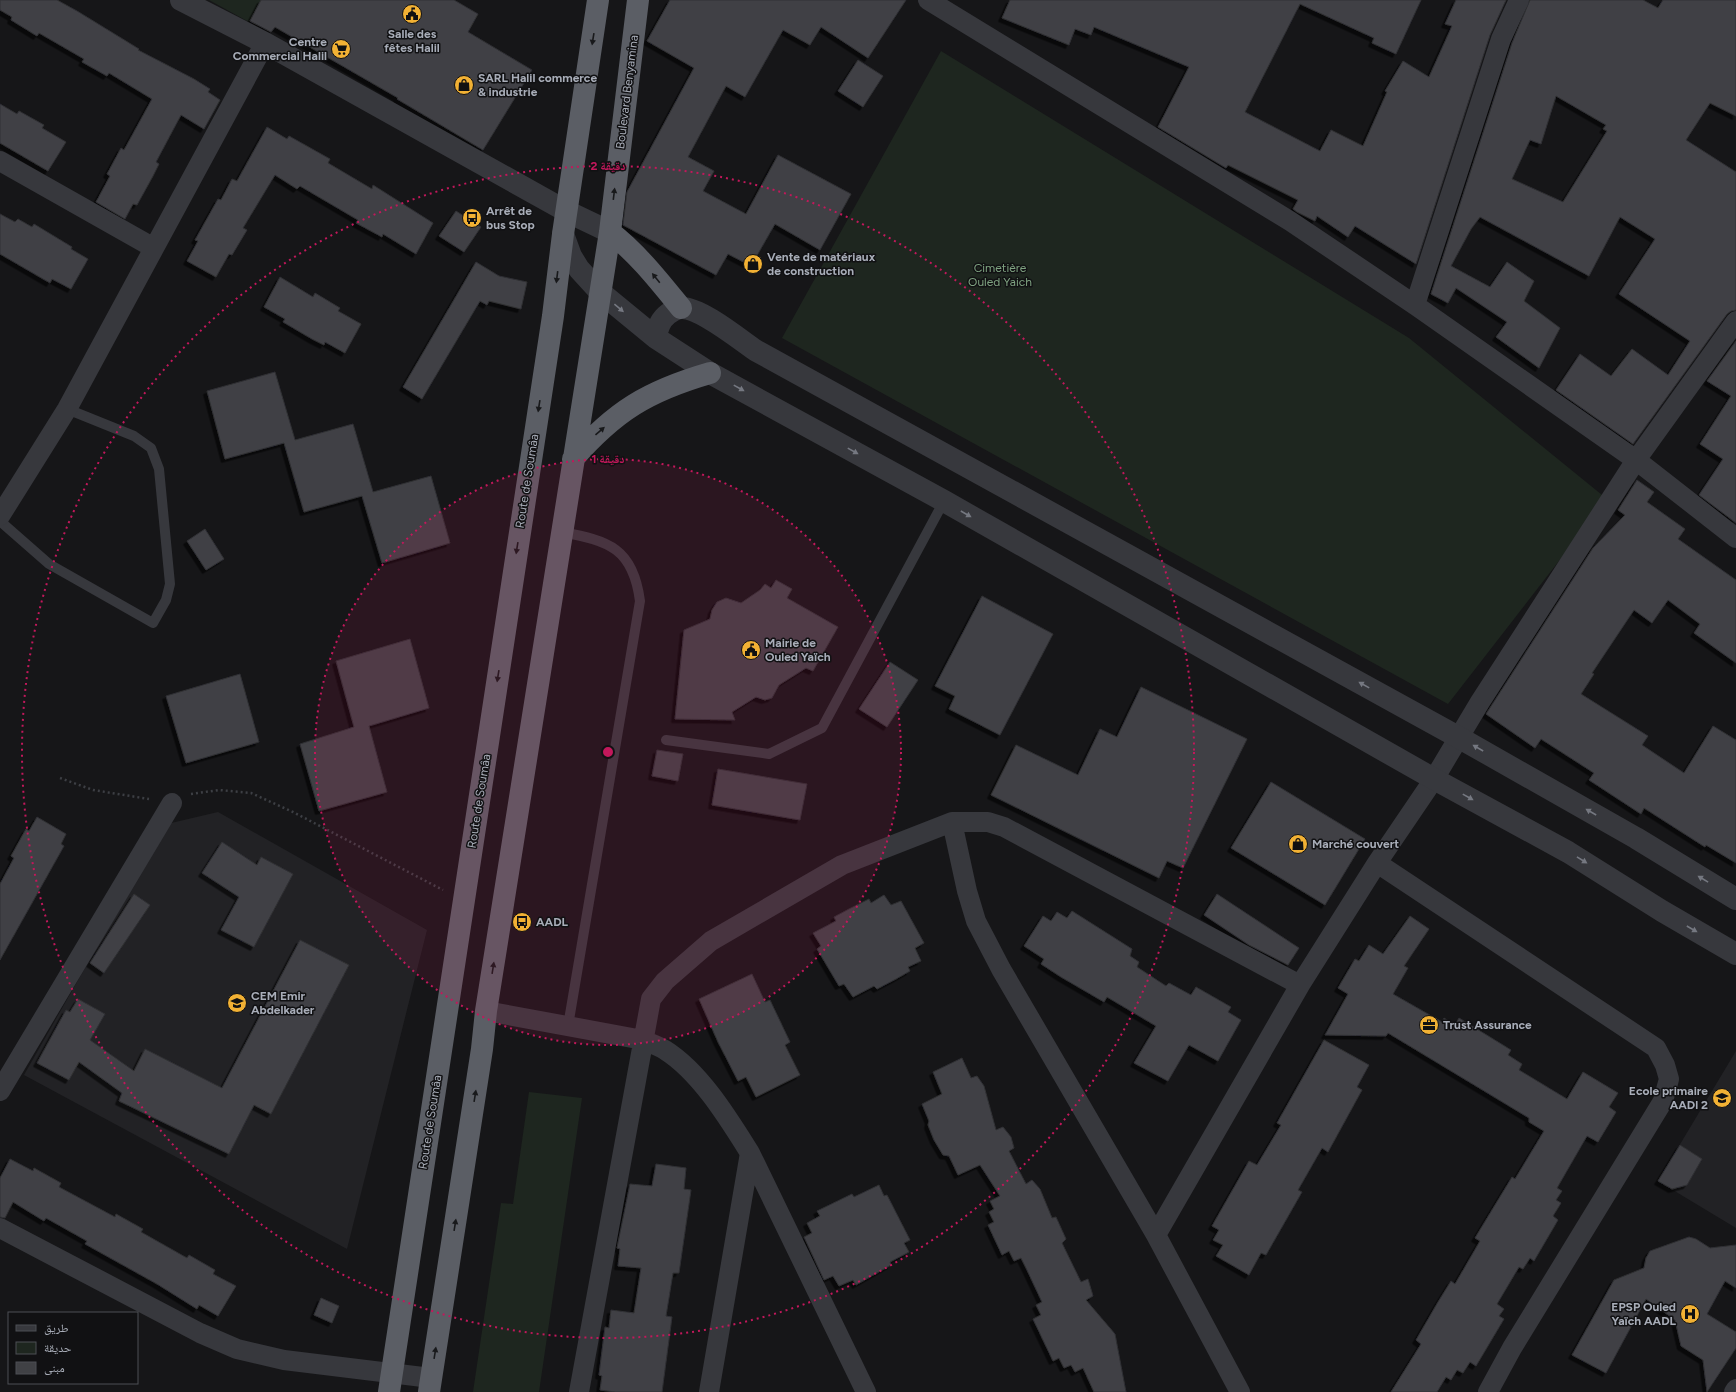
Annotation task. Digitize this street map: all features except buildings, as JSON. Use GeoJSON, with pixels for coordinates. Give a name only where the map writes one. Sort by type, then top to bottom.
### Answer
{"type":"FeatureCollection","features":[{"type":"Feature","properties":{"kind":"highway"},"geometry":{"type":"LineString","coordinates":[[566,210],[598,0]]}},
{"type":"Feature","properties":{"kind":"highway","name":"Boulevard Benyamina"},"geometry":{"type":"LineString","coordinates":[[610,232],[638,0]]}},
{"type":"Feature","properties":{"kind":"highway","name":"Route de Soumâa"},"geometry":{"type":"LineString","coordinates":[[390,1382],[552,316],[566,210]]}},
{"type":"Feature","properties":{"kind":"highway"},"geometry":{"type":"LineString","coordinates":[[430,1385],[482,1049],[486,1011],[610,232]]}},
{"type":"Feature","properties":{"kind":"highway"},"geometry":{"type":"LineString","coordinates":[[610,232],[645,264],[681,308]]}},
{"type":"Feature","properties":{"kind":"highway"},"geometry":{"type":"LineString","coordinates":[[573,460],[595,435],[620,414],[642,399],[678,382],[710,373]]}},
{"type":"Feature","properties":{"kind":"street"},"geometry":{"type":"LineString","coordinates":[[181,0],[265,43],[566,210],[610,232]]}},
{"type":"Feature","properties":{"kind":"street"},"geometry":{"type":"LineString","coordinates":[[928,0],[1290,221],[1415,305],[1636,460],[1736,538]]}},
{"type":"Feature","properties":{"kind":"street"},"geometry":{"type":"LineString","coordinates":[[1415,305],[1501,39],[1519,0]]}},
{"type":"Feature","properties":{"kind":"street"},"geometry":{"type":"LineString","coordinates":[[0,516],[67,409],[265,43]]}},
{"type":"Feature","properties":{"kind":"street"},"geometry":{"type":"LineString","coordinates":[[0,161],[154,248]]}},
{"type":"Feature","properties":{"kind":"street"},"geometry":{"type":"LineString","coordinates":[[563,234],[579,269],[600,292],[656,338],[710,373],[944,501],[1434,779],[1568,852],[1662,911],[1736,954]]}},
{"type":"Feature","properties":{"kind":"street"},"geometry":{"type":"LineString","coordinates":[[656,338],[660,322],[673,310],[681,308],[703,315],[755,350],[1458,737],[1636,838],[1736,899]]}},
{"type":"Feature","properties":{"kind":"street"},"geometry":{"type":"LineString","coordinates":[[1156,1235],[1300,985],[1377,863],[1434,779],[1458,737],[1636,460],[1736,321]]}},
{"type":"Feature","properties":{"kind":"street"},"geometry":{"type":"LineString","coordinates":[[0,1091],[172,803]]}},
{"type":"Feature","properties":{"kind":"street"},"geometry":{"type":"LineString","coordinates":[[579,1392],[651,998],[665,981],[711,941],[842,866],[952,822],[988,822],[1004,827],[1300,985]]}},
{"type":"Feature","properties":{"kind":"street"},"geometry":{"type":"LineString","coordinates":[[952,822],[967,891],[976,921],[1001,970],[1156,1235],[1240,1392]]}},
{"type":"Feature","properties":{"kind":"street"},"geometry":{"type":"LineString","coordinates":[[1377,863],[1656,1048],[1665,1065],[1669,1079],[1663,1101],[1512,1348],[1488,1392]]}},
{"type":"Feature","properties":{"kind":"street"},"geometry":{"type":"LineString","coordinates":[[486,1011],[643,1040],[664,1049],[688,1068],[730,1122],[750,1153],[866,1392]]}},
{"type":"Feature","properties":{"kind":"street"},"geometry":{"type":"LineString","coordinates":[[709,1392],[750,1153]]}},
{"type":"Feature","properties":{"kind":"street"},"geometry":{"type":"LineString","coordinates":[[0,1228],[200,1333],[237,1349],[390,1382],[430,1385]]}},
{"type":"Feature","properties":{"kind":"lane"},"geometry":{"type":"LineString","coordinates":[[0,521],[49,564],[153,623],[166,600],[170,584],[159,469],[154,455],[151,448],[134,436],[67,409]]}},
{"type":"Feature","properties":{"kind":"lane"},"geometry":{"type":"LineString","coordinates":[[666,740],[770,754],[822,728],[944,501]]}},
{"type":"Feature","properties":{"kind":"lane"},"geometry":{"type":"LineString","coordinates":[[562,532],[602,542],[618,551],[630,565],[638,582],[640,601],[568,1026]]}},
{"type":"Feature","properties":{"kind":"path"},"geometry":{"type":"LineString","coordinates":[[60,778],[93,790],[172,803],[189,794],[219,790],[251,793],[293,812],[464,901]]}},
{"type":"Feature","properties":{"kind":"shaded area","name":"CEM Emir Abdelkader"},"geometry":{"type":"Polygon","coordinates":[[[218,812],[427,930],[347,1249],[24,1075],[167,824],[218,812]]]}},
{"type":"Feature","properties":{"kind":"shaded area","name":"Ecole primaire AADl 2"},"geometry":{"type":"Polygon","coordinates":[[[1736,1051],[1736,1228],[1658,1181],[1736,1051]]]}},
{"type":"Feature","properties":{"kind":"green space"},"geometry":{"type":"Polygon","coordinates":[[[209,0],[261,0],[249,22],[209,0]]]}},
{"type":"Feature","properties":{"kind":"green space","name":"Cimetière Ouled Yaich"},"geometry":{"type":"Polygon","coordinates":[[[941,51],[1409,338],[1607,499],[1448,704],[782,338],[941,51]]]}},
{"type":"Feature","properties":{"kind":"green space"},"geometry":{"type":"Polygon","coordinates":[[[529,1092],[582,1098],[539,1392],[473,1392],[501,1203],[513,1204],[529,1092]]]}},
{"type":"Feature","properties":{"kind":"place","name":"Salle des fêtes Halil"},"geometry":{"type":"Point","coordinates":[412,14]}},
{"type":"Feature","properties":{"kind":"place","name":"Centre Commercial Halil"},"geometry":{"type":"Point","coordinates":[341,49]}},
{"type":"Feature","properties":{"kind":"place","name":"SARL Halil commerce & industrie"},"geometry":{"type":"Point","coordinates":[464,85]}},
{"type":"Feature","properties":{"kind":"place","name":"Arrêt de bus Stop"},"geometry":{"type":"Point","coordinates":[472,218]}},
{"type":"Feature","properties":{"kind":"place","name":"Vente de matériaux de construction"},"geometry":{"type":"Point","coordinates":[753,264]}},
{"type":"Feature","properties":{"kind":"place","name":"Mairie de Ouled Yaïch"},"geometry":{"type":"Point","coordinates":[751,650]}},
{"type":"Feature","properties":{"kind":"place","name":"Marché couvert"},"geometry":{"type":"Point","coordinates":[1298,844]}},
{"type":"Feature","properties":{"kind":"place","name":"AADL"},"geometry":{"type":"Point","coordinates":[522,922]}},
{"type":"Feature","properties":{"kind":"place","name":"CEM Emir Abdelkader"},"geometry":{"type":"Point","coordinates":[237,1003]}},
{"type":"Feature","properties":{"kind":"place","name":"Trust Assurance"},"geometry":{"type":"Point","coordinates":[1429,1025]}},
{"type":"Feature","properties":{"kind":"place","name":"Ecole primaire AADl 2"},"geometry":{"type":"Point","coordinates":[1722,1098]}},
{"type":"Feature","properties":{"kind":"place","name":"EPSP Ouled Yaïch AADL"},"geometry":{"type":"Point","coordinates":[1690,1314]}}]}
